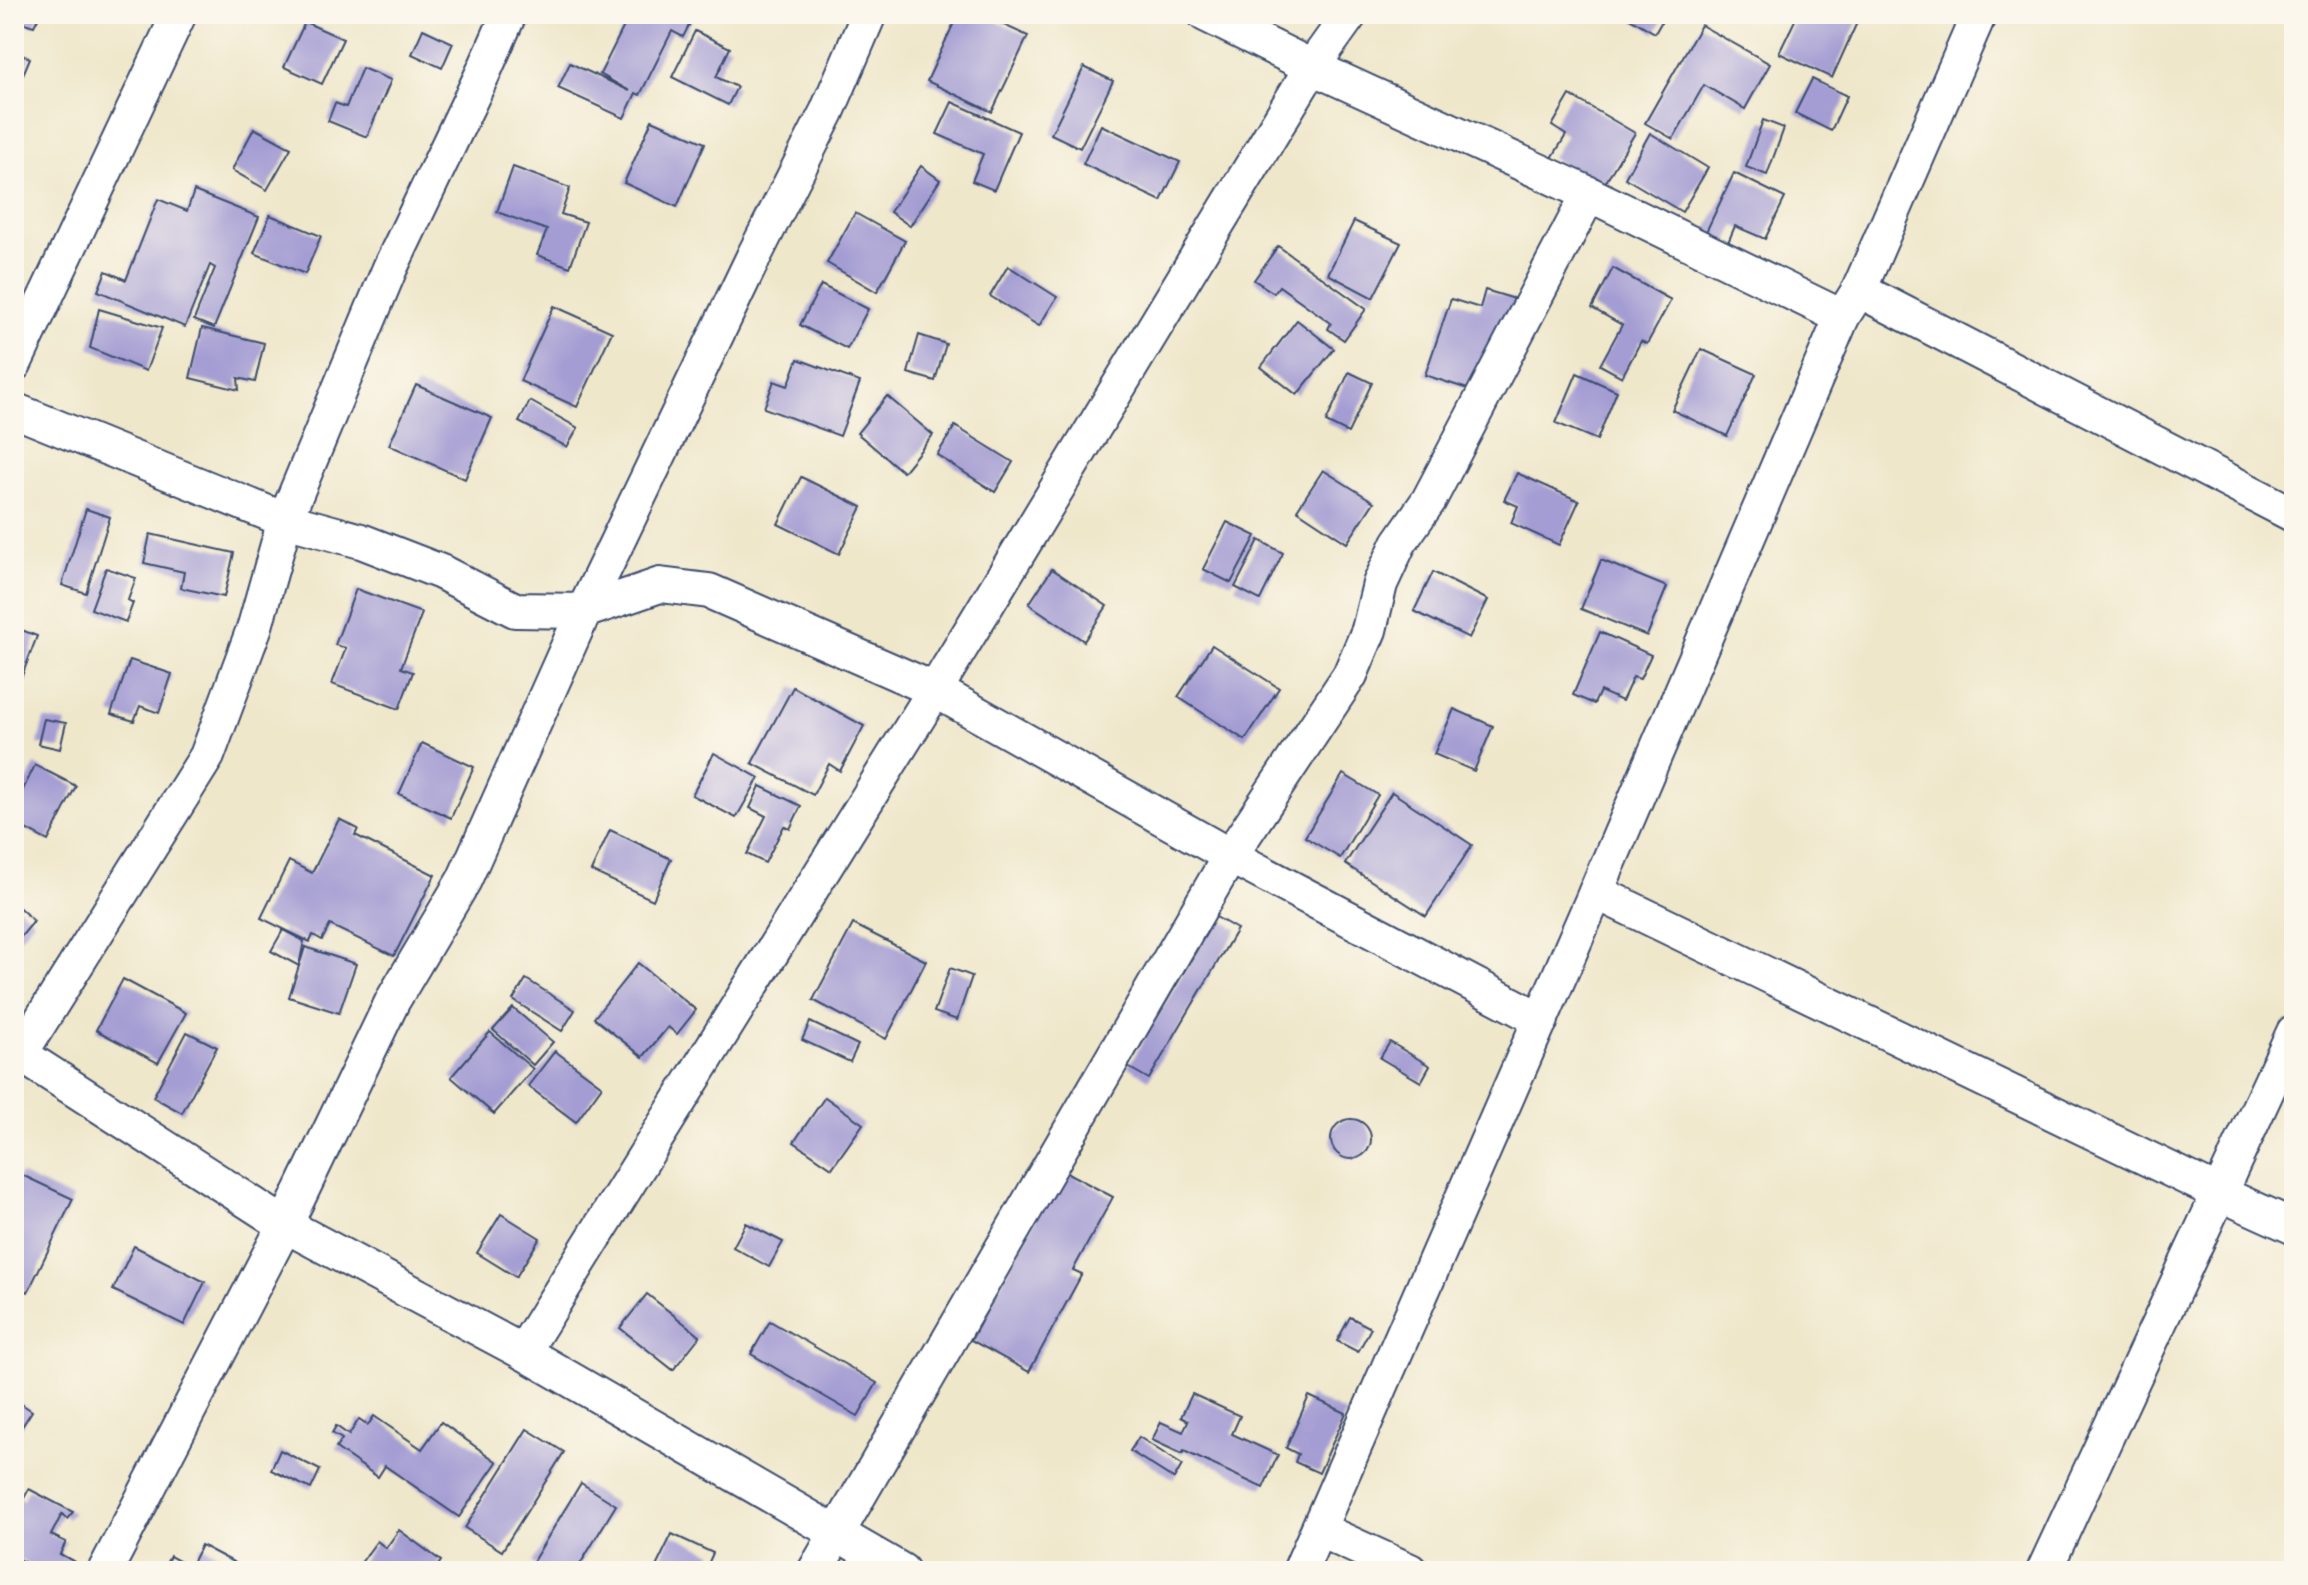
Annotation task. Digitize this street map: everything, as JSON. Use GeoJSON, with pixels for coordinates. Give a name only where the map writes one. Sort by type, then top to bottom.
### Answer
{"type":"FeatureCollection","features":[{"type":"Feature","properties":{"kind":"street"},"geometry":{"type":"LineString","coordinates":[[14,364],[179,14]]}},
{"type":"Feature","properties":{"kind":"street"},"geometry":{"type":"LineString","coordinates":[[509,14],[390,268],[285,520],[255,626],[207,756],[17,1053],[285,1225],[523,1352],[902,1571]]}},
{"type":"Feature","properties":{"kind":"street"},"geometry":{"type":"LineString","coordinates":[[105,1571],[285,1225],[393,1000],[464,880],[584,611],[754,256],[827,112],[869,14]]}},
{"type":"Feature","properties":{"kind":"street"},"geometry":{"type":"LineString","coordinates":[[523,1352],[935,690],[1312,67],[1350,14]]}},
{"type":"Feature","properties":{"kind":"street"},"geometry":{"type":"LineString","coordinates":[[1300,1571],[1979,14]]}},
{"type":"Feature","properties":{"kind":"street"},"geometry":{"type":"LineString","coordinates":[[1207,15],[1312,67],[1589,194],[1851,303],[2294,515]]}},
{"type":"Feature","properties":{"kind":"street"},"geometry":{"type":"LineString","coordinates":[[815,1571],[1230,856],[1350,675],[1369,630],[1380,584],[1399,543],[1437,487],[1589,194]]}},
{"type":"Feature","properties":{"kind":"street"},"geometry":{"type":"LineString","coordinates":[[14,410],[285,520],[361,541],[427,567],[515,610],[584,611],[660,585],[709,591],[935,690],[1230,856],[1541,1020]]}},
{"type":"Feature","properties":{"kind":"street"},"geometry":{"type":"LineString","coordinates":[[1596,892],[2294,1227]]}},
{"type":"Feature","properties":{"kind":"street"},"geometry":{"type":"LineString","coordinates":[[2044,1571],[2294,1032]]}},
{"type":"Feature","properties":{"kind":"street"},"geometry":{"type":"LineString","coordinates":[[1320,1530],[1410,1571]]}},
{"type":"Feature","properties":{"kind":"building"},"geometry":{"type":"Polygon","coordinates":[[[14,14],[40,14],[34,26],[14,20],[14,14]]]}},
{"type":"Feature","properties":{"kind":"building"},"geometry":{"type":"Polygon","coordinates":[[[630,14],[695,14],[683,37],[672,31],[640,95],[636,93],[624,118],[558,88],[570,63],[630,91],[600,74],[630,14]]]}},
{"type":"Feature","properties":{"kind":"building"},"geometry":{"type":"Polygon","coordinates":[[[958,14],[980,14],[1028,36],[992,112],[927,81],[958,14]]]}},
{"type":"Feature","properties":{"kind":"building"},"geometry":{"type":"Polygon","coordinates":[[[1623,14],[1666,14],[1655,33],[1623,14]]]}},
{"type":"Feature","properties":{"kind":"building"},"geometry":{"type":"Polygon","coordinates":[[[1798,14],[1851,14],[1859,18],[1832,78],[1779,53],[1798,14]]]}},
{"type":"Feature","properties":{"kind":"building"},"geometry":{"type":"Polygon","coordinates":[[[305,22],[343,39],[322,84],[284,67],[305,22]]]}},
{"type":"Feature","properties":{"kind":"building"},"geometry":{"type":"Polygon","coordinates":[[[1701,25],[1770,64],[1745,109],[1704,85],[1673,139],[1645,123],[1701,25]]]}},
{"type":"Feature","properties":{"kind":"building"},"geometry":{"type":"Polygon","coordinates":[[[423,29],[453,43],[442,68],[412,54],[423,29]]]}},
{"type":"Feature","properties":{"kind":"building"},"geometry":{"type":"Polygon","coordinates":[[[695,31],[730,48],[716,77],[737,87],[728,105],[672,77],[695,31]]]}},
{"type":"Feature","properties":{"kind":"building"},"geometry":{"type":"Polygon","coordinates":[[[14,51],[30,58],[14,96],[14,51]]]}},
{"type":"Feature","properties":{"kind":"building"},"geometry":{"type":"Polygon","coordinates":[[[1084,67],[1113,81],[1080,148],[1051,134],[1084,67]]]}},
{"type":"Feature","properties":{"kind":"building"},"geometry":{"type":"Polygon","coordinates":[[[362,68],[391,80],[367,137],[328,121],[335,103],[346,107],[362,68]]]}},
{"type":"Feature","properties":{"kind":"building"},"geometry":{"type":"Polygon","coordinates":[[[1812,79],[1847,96],[1831,131],[1795,113],[1812,79]]]}},
{"type":"Feature","properties":{"kind":"building"},"geometry":{"type":"Polygon","coordinates":[[[1570,95],[1635,133],[1602,188],[1552,158],[1566,135],[1552,126],[1570,95]]]}},
{"type":"Feature","properties":{"kind":"building"},"geometry":{"type":"Polygon","coordinates":[[[952,102],[1019,132],[994,190],[972,181],[983,154],[937,134],[952,102]]]}},
{"type":"Feature","properties":{"kind":"building"},"geometry":{"type":"Polygon","coordinates":[[[652,120],[705,143],[677,207],[624,183],[652,120]]]}},
{"type":"Feature","properties":{"kind":"building"},"geometry":{"type":"Polygon","coordinates":[[[1763,120],[1784,128],[1767,175],[1746,167],[1763,120]]]}},
{"type":"Feature","properties":{"kind":"building"},"geometry":{"type":"Polygon","coordinates":[[[1101,125],[1180,162],[1161,201],[1083,164],[1101,125]]]}},
{"type":"Feature","properties":{"kind":"building"},"geometry":{"type":"Polygon","coordinates":[[[254,128],[291,148],[267,190],[232,170],[254,128]]]}},
{"type":"Feature","properties":{"kind":"building"},"geometry":{"type":"Polygon","coordinates":[[[1650,133],[1708,168],[1682,212],[1625,178],[1650,133]]]}},
{"type":"Feature","properties":{"kind":"building"},"geometry":{"type":"Polygon","coordinates":[[[921,166],[940,180],[910,226],[890,212],[921,166]]]}},
{"type":"Feature","properties":{"kind":"building"},"geometry":{"type":"Polygon","coordinates":[[[513,167],[570,188],[561,214],[586,222],[570,267],[537,255],[547,230],[497,212],[513,167]]]}},
{"type":"Feature","properties":{"kind":"building"},"geometry":{"type":"Polygon","coordinates":[[[1734,173],[1785,198],[1765,239],[1735,226],[1727,245],[1705,234],[1734,173]]]}},
{"type":"Feature","properties":{"kind":"building"},"geometry":{"type":"Polygon","coordinates":[[[194,191],[259,217],[214,328],[194,320],[215,268],[210,265],[185,327],[98,291],[106,271],[126,280],[158,199],[187,211],[194,191]]]}},
{"type":"Feature","properties":{"kind":"building"},"geometry":{"type":"Polygon","coordinates":[[[855,213],[905,241],[877,292],[827,263],[855,213]]]}},
{"type":"Feature","properties":{"kind":"building"},"geometry":{"type":"Polygon","coordinates":[[[270,215],[321,236],[305,274],[254,253],[270,215]]]}},
{"type":"Feature","properties":{"kind":"building"},"geometry":{"type":"Polygon","coordinates":[[[1354,221],[1401,243],[1373,298],[1328,274],[1354,221]]]}},
{"type":"Feature","properties":{"kind":"building"},"geometry":{"type":"Polygon","coordinates":[[[1278,246],[1366,309],[1344,340],[1328,329],[1331,323],[1279,286],[1274,293],[1254,280],[1278,246]]]}},
{"type":"Feature","properties":{"kind":"building"},"geometry":{"type":"Polygon","coordinates":[[[1008,266],[1057,297],[1039,326],[990,296],[1008,266]]]}},
{"type":"Feature","properties":{"kind":"building"},"geometry":{"type":"Polygon","coordinates":[[[1613,268],[1671,300],[1647,344],[1641,341],[1622,377],[1600,365],[1622,325],[1592,308],[1613,268]]]}},
{"type":"Feature","properties":{"kind":"building"},"geometry":{"type":"Polygon","coordinates":[[[821,285],[868,309],[847,349],[800,325],[821,285]]]}},
{"type":"Feature","properties":{"kind":"building"},"geometry":{"type":"Polygon","coordinates":[[[1485,290],[1518,300],[1486,395],[1425,375],[1451,299],[1480,308],[1485,290]]]}},
{"type":"Feature","properties":{"kind":"building"},"geometry":{"type":"Polygon","coordinates":[[[554,306],[612,332],[577,407],[520,381],[554,306]]]}},
{"type":"Feature","properties":{"kind":"building"},"geometry":{"type":"Polygon","coordinates":[[[99,309],[162,328],[146,371],[90,348],[99,309]]]}},
{"type":"Feature","properties":{"kind":"building"},"geometry":{"type":"Polygon","coordinates":[[[1297,320],[1334,349],[1297,395],[1261,367],[1297,320]]]}},
{"type":"Feature","properties":{"kind":"building"},"geometry":{"type":"Polygon","coordinates":[[[202,328],[264,343],[255,382],[238,378],[239,390],[190,378],[202,328]]]}},
{"type":"Feature","properties":{"kind":"building"},"geometry":{"type":"Polygon","coordinates":[[[919,335],[946,344],[935,381],[908,373],[919,335]]]}},
{"type":"Feature","properties":{"kind":"building"},"geometry":{"type":"Polygon","coordinates":[[[1701,349],[1756,374],[1727,436],[1672,410],[1701,349]]]}},
{"type":"Feature","properties":{"kind":"building"},"geometry":{"type":"Polygon","coordinates":[[[798,359],[860,382],[840,436],[764,408],[774,381],[788,386],[798,359]]]}},
{"type":"Feature","properties":{"kind":"building"},"geometry":{"type":"Polygon","coordinates":[[[1349,372],[1372,383],[1348,433],[1326,422],[1349,372]]]}},
{"type":"Feature","properties":{"kind":"building"},"geometry":{"type":"Polygon","coordinates":[[[1577,373],[1617,391],[1597,440],[1556,423],[1577,373]]]}},
{"type":"Feature","properties":{"kind":"building"},"geometry":{"type":"Polygon","coordinates":[[[416,385],[492,418],[465,479],[389,445],[416,385]]]}},
{"type":"Feature","properties":{"kind":"building"},"geometry":{"type":"Polygon","coordinates":[[[887,396],[933,435],[903,472],[857,433],[887,396]]]}},
{"type":"Feature","properties":{"kind":"building"},"geometry":{"type":"Polygon","coordinates":[[[530,401],[578,428],[567,447],[519,422],[530,401]]]}},
{"type":"Feature","properties":{"kind":"building"},"geometry":{"type":"Polygon","coordinates":[[[955,426],[1013,462],[995,492],[937,455],[955,426]]]}},
{"type":"Feature","properties":{"kind":"building"},"geometry":{"type":"Polygon","coordinates":[[[1323,470],[1374,502],[1347,543],[1297,510],[1323,470]]]}},
{"type":"Feature","properties":{"kind":"building"},"geometry":{"type":"Polygon","coordinates":[[[1517,473],[1579,501],[1559,545],[1511,523],[1518,506],[1504,500],[1517,473]]]}},
{"type":"Feature","properties":{"kind":"building"},"geometry":{"type":"Polygon","coordinates":[[[801,477],[862,507],[839,554],[778,524],[801,477]]]}},
{"type":"Feature","properties":{"kind":"building"},"geometry":{"type":"Polygon","coordinates":[[[86,509],[110,517],[86,593],[62,585],[86,509]]]}},
{"type":"Feature","properties":{"kind":"building"},"geometry":{"type":"Polygon","coordinates":[[[1227,522],[1256,536],[1231,583],[1203,569],[1227,522]]]}},
{"type":"Feature","properties":{"kind":"building"},"geometry":{"type":"Polygon","coordinates":[[[150,534],[234,553],[224,597],[181,588],[184,572],[144,563],[150,534]]]}},
{"type":"Feature","properties":{"kind":"building"},"geometry":{"type":"Polygon","coordinates":[[[1259,540],[1283,553],[1260,600],[1235,587],[1259,540]]]}},
{"type":"Feature","properties":{"kind":"building"},"geometry":{"type":"Polygon","coordinates":[[[1601,560],[1667,587],[1647,636],[1581,609],[1601,560]]]}},
{"type":"Feature","properties":{"kind":"building"},"geometry":{"type":"Polygon","coordinates":[[[106,568],[136,578],[128,600],[133,603],[126,622],[91,609],[106,568]]]}},
{"type":"Feature","properties":{"kind":"building"},"geometry":{"type":"Polygon","coordinates":[[[1052,569],[1107,606],[1084,641],[1029,604],[1052,569]]]}},
{"type":"Feature","properties":{"kind":"building"},"geometry":{"type":"Polygon","coordinates":[[[1433,572],[1488,600],[1469,638],[1414,611],[1433,572]]]}},
{"type":"Feature","properties":{"kind":"building"},"geometry":{"type":"Polygon","coordinates":[[[356,589],[422,613],[401,668],[413,672],[399,709],[332,684],[346,648],[335,645],[356,589]]]}},
{"type":"Feature","properties":{"kind":"building"},"geometry":{"type":"Polygon","coordinates":[[[14,627],[37,636],[14,697],[14,627]]]}},
{"type":"Feature","properties":{"kind":"building"},"geometry":{"type":"Polygon","coordinates":[[[1600,632],[1651,655],[1640,679],[1633,677],[1622,701],[1600,691],[1594,704],[1573,695],[1600,632]]]}},
{"type":"Feature","properties":{"kind":"building"},"geometry":{"type":"Polygon","coordinates":[[[1212,645],[1279,688],[1245,740],[1178,697],[1212,645]]]}},
{"type":"Feature","properties":{"kind":"building"},"geometry":{"type":"Polygon","coordinates":[[[130,660],[172,674],[159,713],[140,706],[134,721],[111,714],[130,660]]]}},
{"type":"Feature","properties":{"kind":"building"},"geometry":{"type":"Polygon","coordinates":[[[793,687],[864,726],[840,771],[829,764],[813,795],[752,763],[793,687]]]}},
{"type":"Feature","properties":{"kind":"building"},"geometry":{"type":"Polygon","coordinates":[[[1454,709],[1493,726],[1474,771],[1434,754],[1454,709]]]}},
{"type":"Feature","properties":{"kind":"building"},"geometry":{"type":"Polygon","coordinates":[[[44,719],[66,723],[60,749],[38,744],[44,719]]]}},
{"type":"Feature","properties":{"kind":"building"},"geometry":{"type":"Polygon","coordinates":[[[422,743],[474,767],[451,818],[399,794],[422,743]]]}},
{"type":"Feature","properties":{"kind":"building"},"geometry":{"type":"Polygon","coordinates":[[[714,753],[759,778],[736,818],[692,795],[714,753]]]}},
{"type":"Feature","properties":{"kind":"building"},"geometry":{"type":"Polygon","coordinates":[[[35,765],[76,786],[48,841],[14,823],[14,808],[35,765]]]}},
{"type":"Feature","properties":{"kind":"building"},"geometry":{"type":"Polygon","coordinates":[[[1343,774],[1378,795],[1340,858],[1305,837],[1343,774]]]}},
{"type":"Feature","properties":{"kind":"building"},"geometry":{"type":"Polygon","coordinates":[[[760,786],[801,806],[790,829],[784,826],[765,863],[747,854],[766,816],[750,808],[760,786]]]}},
{"type":"Feature","properties":{"kind":"building"},"geometry":{"type":"Polygon","coordinates":[[[1392,792],[1472,845],[1426,916],[1345,864],[1392,792]]]}},
{"type":"Feature","properties":{"kind":"building"},"geometry":{"type":"Polygon","coordinates":[[[339,819],[358,829],[355,835],[435,875],[394,956],[330,925],[322,940],[313,935],[310,942],[261,918],[289,861],[312,873],[339,819]]]}},
{"type":"Feature","properties":{"kind":"building"},"geometry":{"type":"Polygon","coordinates":[[[610,830],[671,859],[653,900],[591,871],[610,830]]]}},
{"type":"Feature","properties":{"kind":"building"},"geometry":{"type":"Polygon","coordinates":[[[14,903],[34,921],[14,945],[14,903]]]}},
{"type":"Feature","properties":{"kind":"building"},"geometry":{"type":"Polygon","coordinates":[[[1216,917],[1237,929],[1149,1079],[1128,1067],[1216,917]]]}},
{"type":"Feature","properties":{"kind":"building"},"geometry":{"type":"Polygon","coordinates":[[[853,924],[926,961],[886,1039],[813,1000],[853,924]]]}},
{"type":"Feature","properties":{"kind":"building"},"geometry":{"type":"Polygon","coordinates":[[[283,930],[304,941],[299,966],[271,951],[283,930]]]}},
{"type":"Feature","properties":{"kind":"building"},"geometry":{"type":"Polygon","coordinates":[[[305,947],[356,964],[339,1013],[289,997],[305,947]]]}},
{"type":"Feature","properties":{"kind":"building"},"geometry":{"type":"Polygon","coordinates":[[[638,963],[696,1010],[677,1034],[668,1027],[643,1057],[594,1018],[638,963]]]}},
{"type":"Feature","properties":{"kind":"building"},"geometry":{"type":"Polygon","coordinates":[[[950,968],[972,976],[957,1020],[934,1012],[950,968]]]}},
{"type":"Feature","properties":{"kind":"building"},"geometry":{"type":"Polygon","coordinates":[[[123,979],[186,1013],[158,1063],[96,1030],[123,979]]]}},
{"type":"Feature","properties":{"kind":"building"},"geometry":{"type":"Polygon","coordinates":[[[526,979],[575,1010],[562,1031],[513,1000],[526,979]]]}},
{"type":"Feature","properties":{"kind":"building"},"geometry":{"type":"Polygon","coordinates":[[[513,1008],[553,1042],[533,1065],[493,1030],[513,1008]]]}},
{"type":"Feature","properties":{"kind":"building"},"geometry":{"type":"Polygon","coordinates":[[[810,1022],[858,1045],[850,1062],[802,1040],[810,1022]]]}},
{"type":"Feature","properties":{"kind":"building"},"geometry":{"type":"Polygon","coordinates":[[[187,1032],[217,1047],[182,1113],[153,1097],[187,1032]]]}},
{"type":"Feature","properties":{"kind":"building"},"geometry":{"type":"Polygon","coordinates":[[[490,1032],[533,1069],[494,1114],[451,1077],[490,1032]]]}},
{"type":"Feature","properties":{"kind":"building"},"geometry":{"type":"Polygon","coordinates":[[[1390,1042],[1430,1066],[1421,1082],[1380,1058],[1390,1042]]]}},
{"type":"Feature","properties":{"kind":"building"},"geometry":{"type":"Polygon","coordinates":[[[555,1051],[602,1086],[576,1122],[528,1086],[555,1051]]]}},
{"type":"Feature","properties":{"kind":"building"},"geometry":{"type":"Polygon","coordinates":[[[825,1097],[863,1124],[832,1168],[794,1142],[825,1097]]]}},
{"type":"Feature","properties":{"kind":"building"},"geometry":{"type":"Polygon","coordinates":[[[1351,1119],[1365,1125],[1371,1139],[1365,1153],[1351,1159],[1337,1153],[1331,1139],[1337,1125],[1351,1119]]]}},
{"type":"Feature","properties":{"kind":"building"},"geometry":{"type":"Polygon","coordinates":[[[1062,1170],[1113,1197],[1073,1270],[1082,1274],[1029,1372],[971,1340],[1062,1170]]]}},
{"type":"Feature","properties":{"kind":"building"},"geometry":{"type":"Polygon","coordinates":[[[20,1174],[73,1199],[28,1292],[14,1285],[14,1186],[20,1174]]]}},
{"type":"Feature","properties":{"kind":"building"},"geometry":{"type":"Polygon","coordinates":[[[501,1214],[540,1238],[516,1277],[477,1253],[501,1214]]]}},
{"type":"Feature","properties":{"kind":"building"},"geometry":{"type":"Polygon","coordinates":[[[746,1223],[783,1242],[769,1267],[733,1247],[746,1223]]]}},
{"type":"Feature","properties":{"kind":"building"},"geometry":{"type":"Polygon","coordinates":[[[134,1246],[205,1282],[184,1325],[113,1290],[134,1246]]]}},
{"type":"Feature","properties":{"kind":"building"},"geometry":{"type":"Polygon","coordinates":[[[647,1294],[700,1336],[673,1370],[620,1328],[647,1294]]]}},
{"type":"Feature","properties":{"kind":"building"},"geometry":{"type":"Polygon","coordinates":[[[1350,1317],[1371,1328],[1358,1352],[1337,1341],[1350,1317]]]}},
{"type":"Feature","properties":{"kind":"building"},"geometry":{"type":"Polygon","coordinates":[[[770,1321],[877,1383],[858,1416],[751,1354],[770,1321]]]}},
{"type":"Feature","properties":{"kind":"building"},"geometry":{"type":"Polygon","coordinates":[[[1192,1394],[1240,1416],[1232,1434],[1278,1455],[1263,1488],[1184,1451],[1182,1454],[1152,1440],[1161,1422],[1183,1432],[1188,1421],[1181,1417],[1192,1394]]]}},
{"type":"Feature","properties":{"kind":"building"},"geometry":{"type":"Polygon","coordinates":[[[1309,1396],[1346,1413],[1319,1473],[1295,1462],[1298,1454],[1286,1448],[1309,1396]]]}},
{"type":"Feature","properties":{"kind":"building"},"geometry":{"type":"Polygon","coordinates":[[[14,1399],[32,1411],[14,1439],[14,1399]]]}},
{"type":"Feature","properties":{"kind":"building"},"geometry":{"type":"Polygon","coordinates":[[[374,1416],[422,1449],[441,1422],[497,1462],[459,1517],[385,1466],[378,1477],[336,1448],[342,1439],[332,1433],[336,1426],[349,1435],[359,1419],[368,1425],[374,1416]]]}},
{"type":"Feature","properties":{"kind":"building"},"geometry":{"type":"Polygon","coordinates":[[[527,1429],[564,1452],[502,1551],[465,1528],[527,1429]]]}},
{"type":"Feature","properties":{"kind":"building"},"geometry":{"type":"Polygon","coordinates":[[[1139,1437],[1182,1465],[1174,1479],[1130,1451],[1139,1437]]]}},
{"type":"Feature","properties":{"kind":"building"},"geometry":{"type":"Polygon","coordinates":[[[280,1450],[320,1470],[311,1489],[271,1470],[280,1450]]]}},
{"type":"Feature","properties":{"kind":"building"},"geometry":{"type":"Polygon","coordinates":[[[581,1483],[616,1505],[576,1571],[546,1571],[532,1563],[581,1483]]]}},
{"type":"Feature","properties":{"kind":"building"},"geometry":{"type":"Polygon","coordinates":[[[29,1489],[73,1512],[67,1519],[62,1514],[51,1535],[66,1542],[60,1554],[91,1571],[41,1571],[14,1557],[14,1495],[23,1500],[29,1489]]]}},
{"type":"Feature","properties":{"kind":"building"},"geometry":{"type":"Polygon","coordinates":[[[399,1530],[441,1561],[434,1571],[355,1571],[377,1541],[386,1548],[399,1530]]]}},
{"type":"Feature","properties":{"kind":"building"},"geometry":{"type":"Polygon","coordinates":[[[672,1534],[713,1553],[705,1571],[654,1571],[672,1534]]]}},
{"type":"Feature","properties":{"kind":"building"},"geometry":{"type":"Polygon","coordinates":[[[201,1545],[250,1571],[162,1571],[170,1556],[190,1567],[201,1545]]]}}]}
